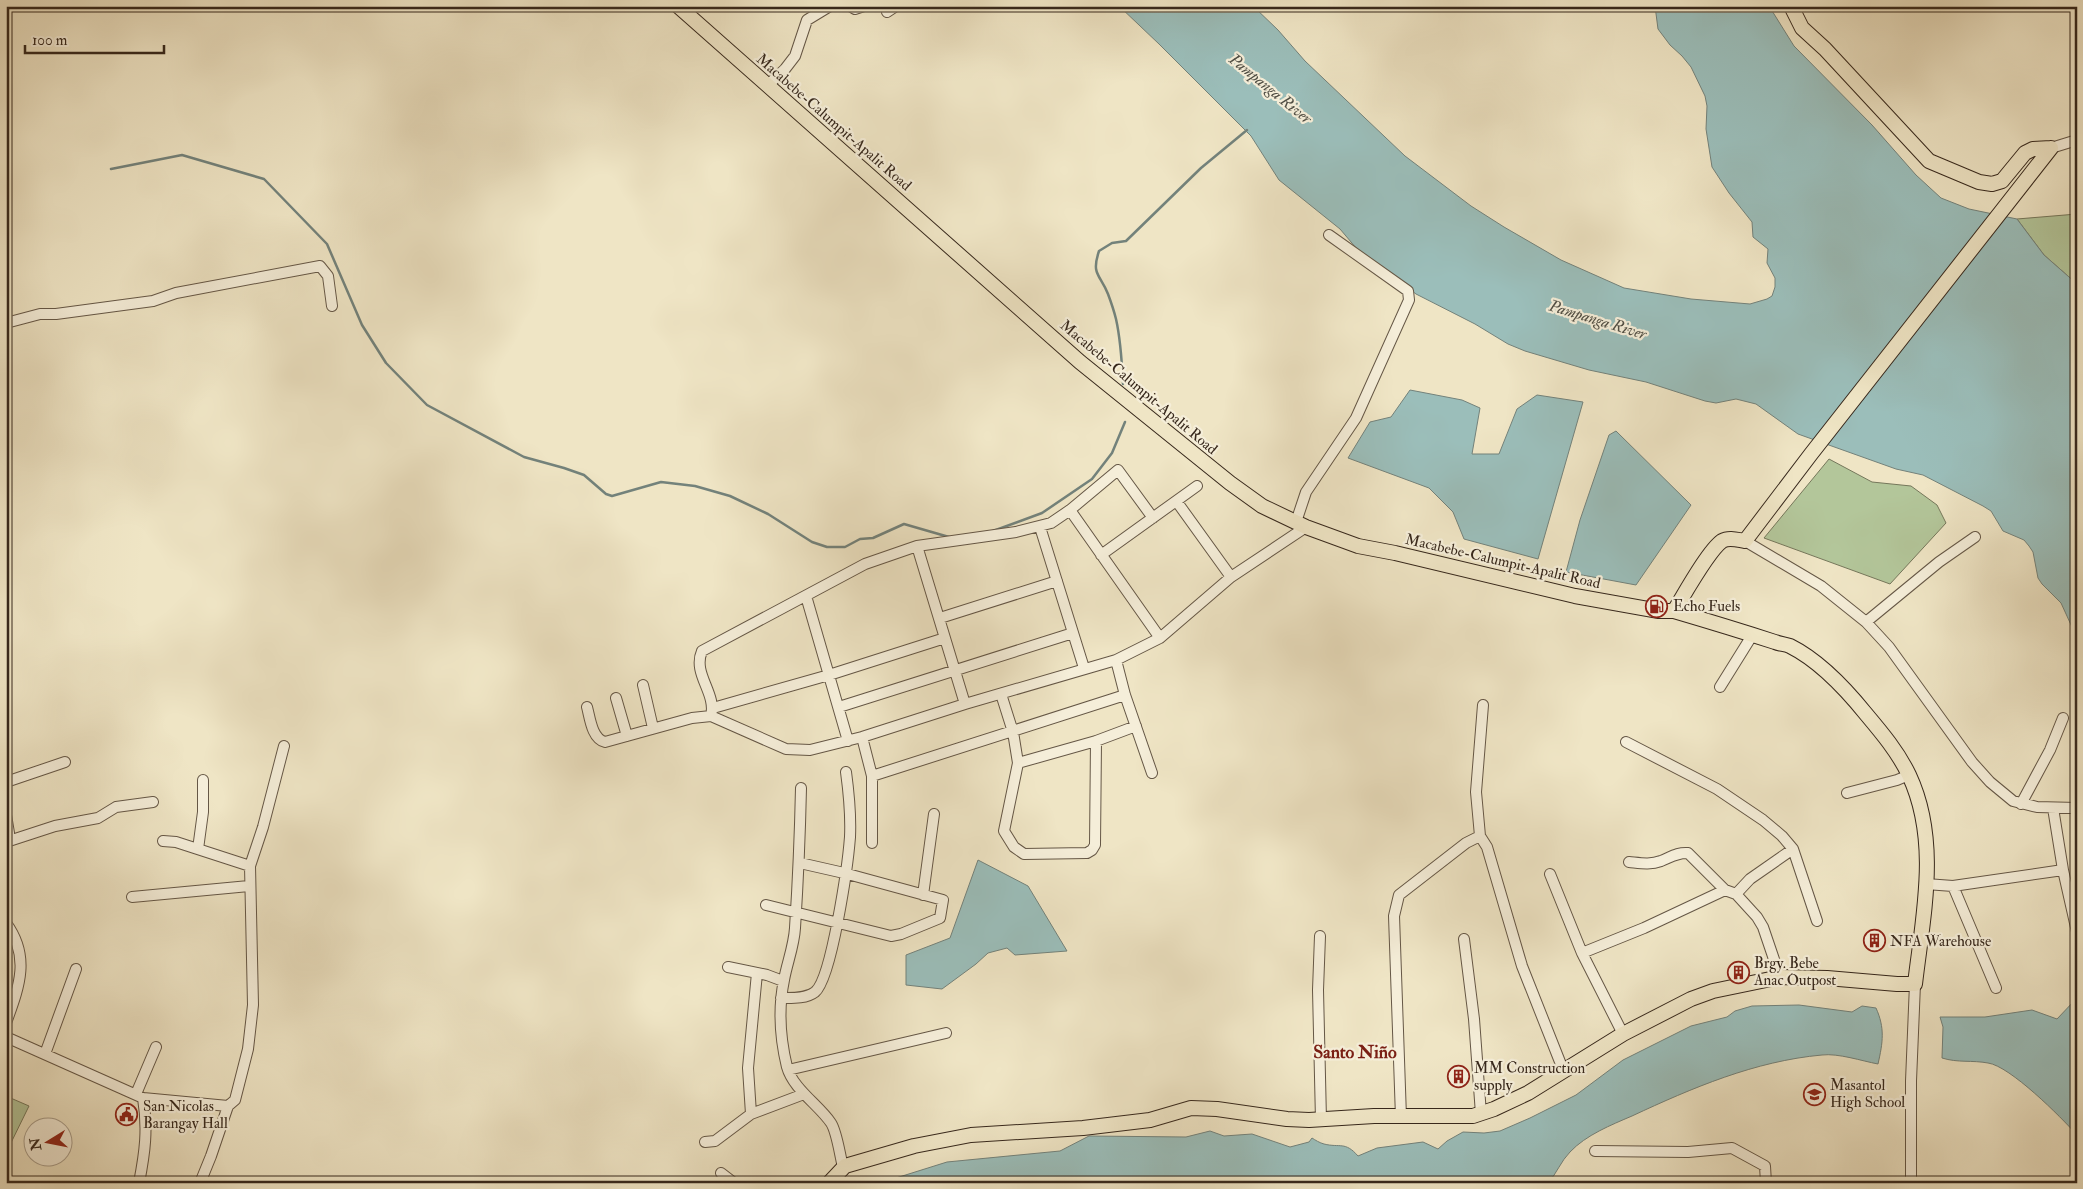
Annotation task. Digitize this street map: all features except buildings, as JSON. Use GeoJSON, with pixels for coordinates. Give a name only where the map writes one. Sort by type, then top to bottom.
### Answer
{"type":"FeatureCollection","features":[{"type":"Feature","properties":{"kind":"main road","name":"Macabebe-Calumpit-Apalit Road"},"geometry":{"type":"LineString","coordinates":[[678,6],[1080,362],[1230,483],[1262,506],[1301,524],[1358,546],[1575,596],[1659,612],[1674,612],[1753,634],[1788,646],[1806,656],[1843,686],[1893,747],[1909,775],[1920,804],[1926,834],[1926,884],[1915,984]]}},
{"type":"Feature","properties":{"kind":"main road"},"geometry":{"type":"LineString","coordinates":[[1791,6],[1802,28],[1825,49],[1929,161],[1979,182],[1992,184],[2002,180],[2025,153],[2033,149],[2051,148]]}},
{"type":"Feature","properties":{"kind":"main road"},"geometry":{"type":"LineString","coordinates":[[1674,612],[1701,566],[1722,542],[1731,539],[1745,541],[2051,148]]}},
{"type":"Feature","properties":{"kind":"main road"},"geometry":{"type":"LineString","coordinates":[[829,1183],[843,1167],[914,1146],[971,1135],[1083,1128],[1150,1120],[1191,1108],[1217,1109],[1287,1119],[1321,1120],[1455,1117],[1481,1114],[1516,1100],[1623,1034],[1661,1013],[1706,993],[1780,977],[1915,984]]}},
{"type":"Feature","properties":{"kind":"street"},"geometry":{"type":"LineString","coordinates":[[768,85],[785,69],[795,56],[807,20],[830,6]]}},
{"type":"Feature","properties":{"kind":"street"},"geometry":{"type":"LineString","coordinates":[[850,6],[855,9],[864,6]]}},
{"type":"Feature","properties":{"kind":"street"},"geometry":{"type":"LineString","coordinates":[[887,12],[896,6]]}},
{"type":"Feature","properties":{"kind":"street"},"geometry":{"type":"LineString","coordinates":[[2051,148],[2077,140]]}},
{"type":"Feature","properties":{"kind":"street"},"geometry":{"type":"LineString","coordinates":[[1153,518],[1121,471],[1118,470],[1070,510],[1051,523],[1016,532],[918,546],[865,564],[702,650],[698,659],[699,668],[712,712],[786,749],[810,750],[862,737],[1084,668],[1116,660],[1160,638],[1231,577],[1301,524],[1306,492],[1356,418],[1409,300],[1408,291],[1329,235]]}},
{"type":"Feature","properties":{"kind":"street"},"geometry":{"type":"LineString","coordinates":[[6,323],[40,314],[56,314],[153,302],[176,293],[320,266],[328,276],[332,306]]}},
{"type":"Feature","properties":{"kind":"street"},"geometry":{"type":"LineString","coordinates":[[1101,555],[1197,486]]}},
{"type":"Feature","properties":{"kind":"street"},"geometry":{"type":"LineString","coordinates":[[1177,502],[1231,577]]}},
{"type":"Feature","properties":{"kind":"street"},"geometry":{"type":"LineString","coordinates":[[1070,510],[1160,638]]}},
{"type":"Feature","properties":{"kind":"street"},"geometry":{"type":"LineString","coordinates":[[1040,527],[1084,668]]}},
{"type":"Feature","properties":{"kind":"street"},"geometry":{"type":"LineString","coordinates":[[1866,622],[1939,562],[1974,537]]}},
{"type":"Feature","properties":{"kind":"street"},"geometry":{"type":"LineString","coordinates":[[1745,541],[1821,586],[1866,622],[1889,647],[1972,762],[1990,782],[2013,801],[2021,804],[2053,808],[2077,808]]}},
{"type":"Feature","properties":{"kind":"street"},"geometry":{"type":"LineString","coordinates":[[918,546],[966,704]]}},
{"type":"Feature","properties":{"kind":"street"},"geometry":{"type":"LineString","coordinates":[[940,618],[1057,581]]}},
{"type":"Feature","properties":{"kind":"street"},"geometry":{"type":"LineString","coordinates":[[806,596],[848,741]]}},
{"type":"Feature","properties":{"kind":"street"},"geometry":{"type":"LineString","coordinates":[[839,707],[1073,633]]}},
{"type":"Feature","properties":{"kind":"street"},"geometry":{"type":"LineString","coordinates":[[1720,687],[1753,634]]}},
{"type":"Feature","properties":{"kind":"street"},"geometry":{"type":"LineString","coordinates":[[587,707],[596,736],[600,741],[605,742],[712,712],[946,638]]}},
{"type":"Feature","properties":{"kind":"street"},"geometry":{"type":"LineString","coordinates":[[1116,660],[1125,695],[1152,773]]}},
{"type":"Feature","properties":{"kind":"street"},"geometry":{"type":"LineString","coordinates":[[644,685],[654,728]]}},
{"type":"Feature","properties":{"kind":"street"},"geometry":{"type":"LineString","coordinates":[[1002,694],[1013,732],[1018,763],[1004,831],[1008,839],[1024,854],[1087,852],[1092,850],[1094,846],[1096,741]]}},
{"type":"Feature","properties":{"kind":"street"},"geometry":{"type":"LineString","coordinates":[[872,776],[1125,695]]}},
{"type":"Feature","properties":{"kind":"street"},"geometry":{"type":"LineString","coordinates":[[616,698],[627,736]]}},
{"type":"Feature","properties":{"kind":"street"},"geometry":{"type":"LineString","coordinates":[[1483,705],[1476,792],[1480,836],[1487,847],[1533,999],[1564,1072]]}},
{"type":"Feature","properties":{"kind":"street"},"geometry":{"type":"LineString","coordinates":[[2021,804],[2050,750],[2063,718]]}},
{"type":"Feature","properties":{"kind":"street"},"geometry":{"type":"LineString","coordinates":[[1018,763],[1096,741],[1136,726]]}},
{"type":"Feature","properties":{"kind":"street"},"geometry":{"type":"LineString","coordinates":[[862,737],[872,776],[872,843]]}},
{"type":"Feature","properties":{"kind":"street"},"geometry":{"type":"LineString","coordinates":[[1626,742],[1717,789],[1763,820],[1782,836],[1793,849],[1817,921]]}},
{"type":"Feature","properties":{"kind":"street"},"geometry":{"type":"LineString","coordinates":[[200,1183],[228,1106],[235,1100],[248,1049],[253,1005],[250,866],[263,826],[284,746]]}},
{"type":"Feature","properties":{"kind":"street"},"geometry":{"type":"LineString","coordinates":[[6,782],[65,762]]}},
{"type":"Feature","properties":{"kind":"street"},"geometry":{"type":"LineString","coordinates":[[781,998],[804,997],[815,992],[825,976],[837,922],[850,839],[850,800],[846,772]]}},
{"type":"Feature","properties":{"kind":"street"},"geometry":{"type":"LineString","coordinates":[[1847,793],[1909,775]]}},
{"type":"Feature","properties":{"kind":"street"},"geometry":{"type":"LineString","coordinates":[[198,849],[203,812],[204,780]]}},
{"type":"Feature","properties":{"kind":"street"},"geometry":{"type":"LineString","coordinates":[[801,788],[800,863],[793,941],[783,981],[780,1023],[788,1070],[804,1094],[833,1125],[843,1167]]}},
{"type":"Feature","properties":{"kind":"street"},"geometry":{"type":"LineString","coordinates":[[6,815],[7,843],[56,826],[98,818],[112,808],[153,802]]}},
{"type":"Feature","properties":{"kind":"street"},"geometry":{"type":"LineString","coordinates":[[2053,808],[2063,870],[2077,932]]}},
{"type":"Feature","properties":{"kind":"street"},"geometry":{"type":"LineString","coordinates":[[924,895],[934,814]]}},
{"type":"Feature","properties":{"kind":"street"},"geometry":{"type":"LineString","coordinates":[[1401,1117],[1394,916],[1399,895],[1466,843],[1480,836]]}},
{"type":"Feature","properties":{"kind":"street"},"geometry":{"type":"LineString","coordinates":[[164,841],[176,842],[250,866]]}},
{"type":"Feature","properties":{"kind":"street"},"geometry":{"type":"LineString","coordinates":[[1736,894],[1750,879],[1793,849]]}},
{"type":"Feature","properties":{"kind":"street"},"geometry":{"type":"LineString","coordinates":[[1629,862],[1646,864],[1660,862],[1681,852],[1688,853],[1725,890],[1736,894],[1757,917],[1780,977]]}},
{"type":"Feature","properties":{"kind":"street"},"geometry":{"type":"LineString","coordinates":[[766,905],[886,935],[900,934],[940,918],[943,900],[800,863]]}},
{"type":"Feature","properties":{"kind":"street"},"geometry":{"type":"LineString","coordinates":[[1926,884],[1954,886],[2063,870]]}},
{"type":"Feature","properties":{"kind":"street"},"geometry":{"type":"LineString","coordinates":[[1550,874],[1582,953],[1623,1034]]}},
{"type":"Feature","properties":{"kind":"street"},"geometry":{"type":"LineString","coordinates":[[132,897],[249,886]]}},
{"type":"Feature","properties":{"kind":"street"},"geometry":{"type":"LineString","coordinates":[[1954,886],[1996,988]]}},
{"type":"Feature","properties":{"kind":"street"},"geometry":{"type":"LineString","coordinates":[[1582,953],[1644,928],[1725,890]]}},
{"type":"Feature","properties":{"kind":"street"},"geometry":{"type":"LineString","coordinates":[[6,924],[17,940],[21,953],[17,993],[6,1023]]}},
{"type":"Feature","properties":{"kind":"street"},"geometry":{"type":"LineString","coordinates":[[1320,936],[1318,990],[1321,1120]]}},
{"type":"Feature","properties":{"kind":"street"},"geometry":{"type":"LineString","coordinates":[[1464,939],[1474,1019],[1481,1114]]}},
{"type":"Feature","properties":{"kind":"street"},"geometry":{"type":"LineString","coordinates":[[728,967],[783,981]]}},
{"type":"Feature","properties":{"kind":"street"},"geometry":{"type":"LineString","coordinates":[[45,1054],[76,969]]}},
{"type":"Feature","properties":{"kind":"street"},"geometry":{"type":"LineString","coordinates":[[751,1114],[748,1068],[756,973]]}},
{"type":"Feature","properties":{"kind":"street"},"geometry":{"type":"LineString","coordinates":[[1912,1183],[1911,1081],[1915,984]]}},
{"type":"Feature","properties":{"kind":"street"},"geometry":{"type":"LineString","coordinates":[[788,1070],[946,1033]]}},
{"type":"Feature","properties":{"kind":"street"},"geometry":{"type":"LineString","coordinates":[[6,1037],[139,1096],[228,1106]]}},
{"type":"Feature","properties":{"kind":"street"},"geometry":{"type":"LineString","coordinates":[[139,1183],[147,1122],[139,1096],[156,1047]]}},
{"type":"Feature","properties":{"kind":"street"},"geometry":{"type":"LineString","coordinates":[[705,1142],[715,1141],[751,1114],[804,1094]]}},
{"type":"Feature","properties":{"kind":"street"},"geometry":{"type":"LineString","coordinates":[[1595,1151],[1688,1152],[1732,1148],[1765,1166],[1766,1183]]}},
{"type":"Feature","properties":{"kind":"street"},"geometry":{"type":"LineString","coordinates":[[721,1173],[734,1183]]}},
{"type":"Feature","properties":{"kind":"green space"},"geometry":{"type":"Polygon","coordinates":[[[2077,214],[2077,284],[2044,255],[2017,219],[2077,214]]]}},
{"type":"Feature","properties":{"kind":"green space"},"geometry":{"type":"Polygon","coordinates":[[[1829,459],[1872,482],[1911,486],[1937,505],[1946,523],[1890,584],[1764,538],[1829,459]]]}},
{"type":"Feature","properties":{"kind":"green space"},"geometry":{"type":"Polygon","coordinates":[[[6,1096],[29,1106],[24,1116],[22,1116],[22,1120],[6,1153],[6,1096]]]}},
{"type":"Feature","properties":{"kind":"water","name":"Pampanga River"},"geometry":{"type":"Polygon","coordinates":[[[1119,6],[1253,6],[1278,30],[1305,61],[1405,156],[1471,206],[1504,227],[1561,260],[1624,288],[1691,299],[1750,304],[1772,296],[1775,287],[1775,278],[1767,263],[1768,249],[1753,237],[1752,222],[1729,193],[1712,167],[1706,129],[1707,106],[1705,96],[1691,67],[1658,29],[1655,6],[1769,6],[1794,46],[1872,125],[1916,175],[1941,198],[1969,209],[2017,219],[2044,255],[2077,284],[2077,638],[2061,603],[2038,578],[2033,552],[2029,546],[2024,540],[2003,531],[1991,511],[1983,506],[1923,475],[1896,469],[1798,434],[1756,404],[1736,399],[1716,403],[1705,401],[1646,382],[1589,370],[1525,351],[1508,344],[1475,324],[1416,294],[1357,249],[1340,229],[1279,180],[1251,136],[1119,6]]]}},
{"type":"Feature","properties":{"kind":"water"},"geometry":{"type":"Polygon","coordinates":[[[1410,390],[1462,400],[1480,408],[1472,454],[1499,454],[1517,409],[1537,395],[1583,402],[1538,559],[1464,539],[1453,512],[1429,488],[1348,458],[1370,422],[1391,417],[1410,390]]]}},
{"type":"Feature","properties":{"kind":"water"},"geometry":{"type":"Polygon","coordinates":[[[1616,431],[1691,505],[1636,585],[1566,572],[1580,520],[1609,435],[1616,431]]]}},
{"type":"Feature","properties":{"kind":"water"},"geometry":{"type":"Polygon","coordinates":[[[978,860],[1028,886],[1067,951],[1015,955],[1007,948],[988,953],[942,989],[906,985],[906,955],[950,938],[978,860]]]}},
{"type":"Feature","properties":{"kind":"water"},"geometry":{"type":"Polygon","coordinates":[[[2077,983],[2077,1135],[2035,1093],[1997,1066],[1988,1063],[1942,1058],[1943,1027],[1940,1017],[1985,1017],[2032,1010],[2057,1019],[2075,1000],[2077,983]]]}},
{"type":"Feature","properties":{"kind":"water"},"geometry":{"type":"Polygon","coordinates":[[[1799,1005],[1852,1012],[1862,1006],[1876,1008],[1881,1022],[1882,1035],[1878,1064],[1843,1056],[1822,1055],[1772,1063],[1724,1077],[1607,1127],[1591,1136],[1570,1152],[1548,1183],[880,1183],[947,1162],[1060,1151],[1089,1136],[1186,1137],[1210,1131],[1224,1136],[1252,1134],[1290,1147],[1309,1142],[1312,1138],[1324,1144],[1349,1148],[1358,1156],[1377,1148],[1423,1142],[1438,1149],[1447,1141],[1463,1132],[1484,1133],[1500,1131],[1530,1118],[1576,1095],[1623,1060],[1691,1026],[1727,1017],[1735,1011],[1752,1006],[1799,1005]]]}},
{"type":"Feature","properties":{"kind":"waterway"},"geometry":{"type":"LineString","coordinates":[[1123,384],[1116,319],[1108,294],[1096,270],[1099,251],[1112,243],[1126,241],[1201,168],[1247,130]]}},
{"type":"Feature","properties":{"kind":"waterway"},"geometry":{"type":"LineString","coordinates":[[111,169],[182,155],[264,179],[327,244],[362,325],[386,363],[427,405],[524,457],[584,475],[606,494],[612,496],[661,482],[695,486],[730,496],[768,514],[812,542],[827,547],[845,547],[860,539],[873,538],[904,524],[949,537]]}},
{"type":"Feature","properties":{"kind":"waterway"},"geometry":{"type":"LineString","coordinates":[[993,531],[1042,513],[1092,479],[1112,453],[1125,422]]}},
{"type":"Feature","properties":{"kind":"place","name":"Echo Fuels"},"geometry":{"type":"Point","coordinates":[1657,606]}},
{"type":"Feature","properties":{"kind":"place","name":"NFA Warehouse"},"geometry":{"type":"Point","coordinates":[1874,941]}},
{"type":"Feature","properties":{"kind":"place","name":"Brgy. Bebe Anac Outpost"},"geometry":{"type":"Point","coordinates":[1738,972]}},
{"type":"Feature","properties":{"kind":"place","name":"MM Construction supply"},"geometry":{"type":"Point","coordinates":[1458,1077]}},
{"type":"Feature","properties":{"kind":"place","name":"Masantol High School"},"geometry":{"type":"Point","coordinates":[1814,1094]}},
{"type":"Feature","properties":{"kind":"place","name":"San Nicolas Barangay Hall"},"geometry":{"type":"Point","coordinates":[127,1115]}},
{"type":"Feature","properties":{"kind":"district","name":"Santo Niño"},"geometry":{"type":"Point","coordinates":[1355,1052]}}]}
